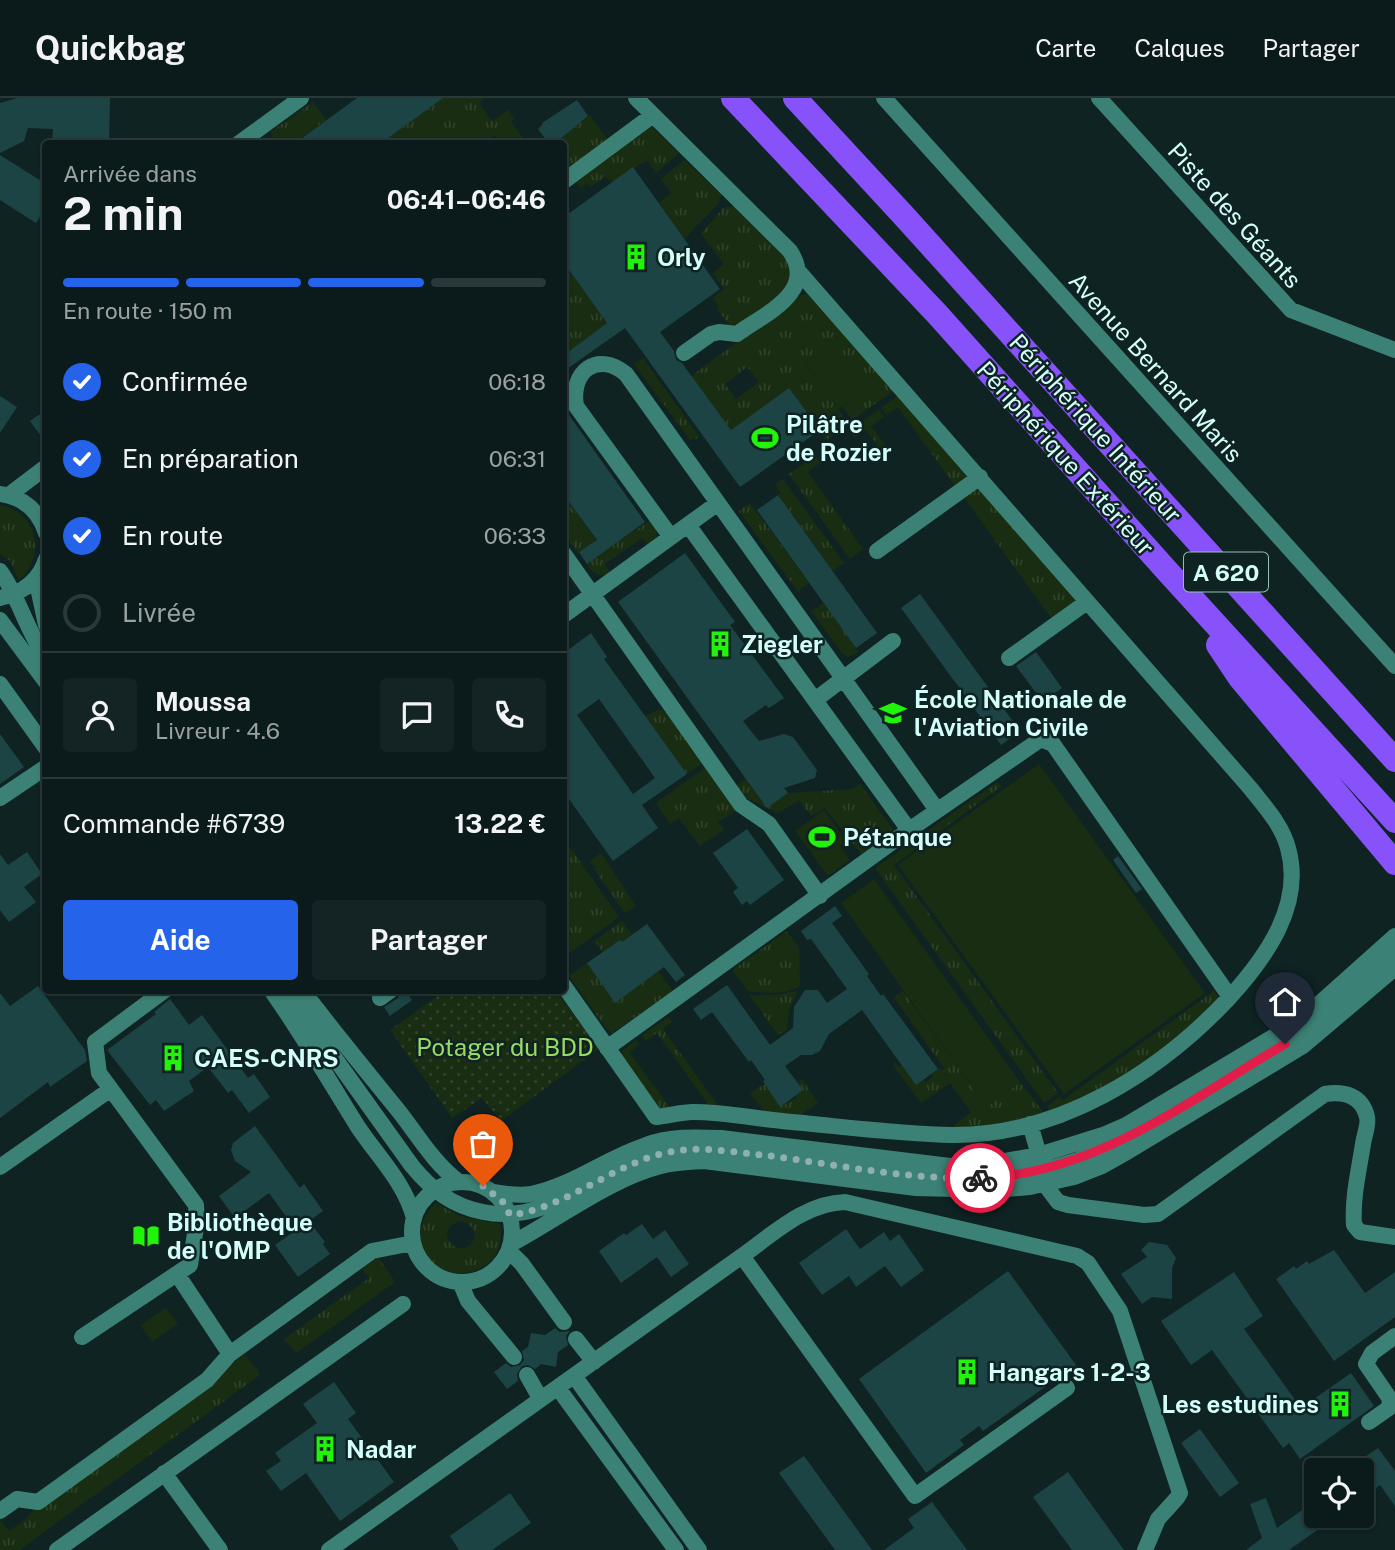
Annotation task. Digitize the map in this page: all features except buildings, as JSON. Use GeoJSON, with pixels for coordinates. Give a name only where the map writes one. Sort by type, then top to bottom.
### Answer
{"type":"FeatureCollection","features":[{"type":"Feature","properties":{"kind":"highway","name":"Périphérique Extérieur"},"geometry":{"type":"LineString","coordinates":[[733,98],[937,315],[1395,821]]}},
{"type":"Feature","properties":{"kind":"highway","name":"Périphérique Intérieur"},"geometry":{"type":"LineString","coordinates":[[795,98],[1395,760]]}},
{"type":"Feature","properties":{"kind":"highway"},"geometry":{"type":"LineString","coordinates":[[1168,572],[1240,678],[1395,863]]}},
{"type":"Feature","properties":{"kind":"street"},"geometry":{"type":"LineString","coordinates":[[243,140],[301,98]]}},
{"type":"Feature","properties":{"kind":"street"},"geometry":{"type":"LineString","coordinates":[[567,990],[656,1117],[691,1112],[953,1135],[994,1131],[1030,1124],[1087,1103],[1147,1069],[1202,1027],[1265,953],[1287,906],[1292,884],[1288,846],[1276,821],[1251,789],[800,273],[797,261],[790,251],[636,98]]}},
{"type":"Feature","properties":{"kind":"street","name":"Avenue Bernard Maris"},"geometry":{"type":"LineString","coordinates":[[884,98],[1395,666]]}},
{"type":"Feature","properties":{"kind":"street","name":"Piste des Géants"},"geometry":{"type":"LineString","coordinates":[[1099,98],[1291,310],[1395,350]]}},
{"type":"Feature","properties":{"kind":"street"},"geometry":{"type":"LineString","coordinates":[[567,179],[653,115]]}},
{"type":"Feature","properties":{"kind":"street"},"geometry":{"type":"LineString","coordinates":[[684,354],[711,334],[737,334],[790,296],[800,273]]}},
{"type":"Feature","properties":{"kind":"street"},"geometry":{"type":"LineString","coordinates":[[671,537],[576,406],[574,393],[581,374],[594,365],[607,362],[626,373],[937,810]]}},
{"type":"Feature","properties":{"kind":"street"},"geometry":{"type":"LineString","coordinates":[[4,494],[42,470]]}},
{"type":"Feature","properties":{"kind":"street"},"geometry":{"type":"LineString","coordinates":[[877,551],[980,477]]}},
{"type":"Feature","properties":{"kind":"street"},"geometry":{"type":"LineString","coordinates":[[4,494],[23,501],[42,523]]}},
{"type":"Feature","properties":{"kind":"street"},"geometry":{"type":"LineString","coordinates":[[567,613],[718,503]]}},
{"type":"Feature","properties":{"kind":"street"},"geometry":{"type":"LineString","coordinates":[[688,525],[909,830]]}},
{"type":"Feature","properties":{"kind":"street"},"geometry":{"type":"LineString","coordinates":[[567,559],[741,805],[769,824],[820,896]]}},
{"type":"Feature","properties":{"kind":"street"},"geometry":{"type":"LineString","coordinates":[[7,596],[26,588],[42,567]]}},
{"type":"Feature","properties":{"kind":"street"},"geometry":{"type":"LineString","coordinates":[[0,571],[7,596],[42,651]]}},
{"type":"Feature","properties":{"kind":"street"},"geometry":{"type":"LineString","coordinates":[[36,578],[42,606]]}},
{"type":"Feature","properties":{"kind":"street"},"geometry":{"type":"LineString","coordinates":[[1009,658],[1087,602]]}},
{"type":"Feature","properties":{"kind":"street"},"geometry":{"type":"LineString","coordinates":[[0,620],[42,677]]}},
{"type":"Feature","properties":{"kind":"street"},"geometry":{"type":"LineString","coordinates":[[815,700],[893,640]]}},
{"type":"Feature","properties":{"kind":"street"},"geometry":{"type":"LineString","coordinates":[[0,684],[42,742]]}},
{"type":"Feature","properties":{"kind":"street"},"geometry":{"type":"LineString","coordinates":[[607,1048],[1036,740],[1045,739],[1053,744],[1230,997]]}},
{"type":"Feature","properties":{"kind":"street"},"geometry":{"type":"LineString","coordinates":[[0,798],[42,770]]}},
{"type":"Feature","properties":{"kind":"street"},"geometry":{"type":"LineString","coordinates":[[289,994],[412,1166],[434,1190],[451,1201],[475,1210],[510,1215],[551,1205],[639,1160],[684,1150],[723,1151],[964,1179],[1102,1166],[1319,1035],[1367,977],[1395,936]]}},
{"type":"Feature","properties":{"kind":"street"},"geometry":{"type":"LineString","coordinates":[[510,1248],[600,1193],[642,1172],[675,1163],[704,1161],[938,1190],[994,1190],[1043,1170],[1147,1113],[1367,977],[1395,952]]}},
{"type":"Feature","properties":{"kind":"street"},"geometry":{"type":"LineString","coordinates":[[1367,977],[1395,968]]}},
{"type":"Feature","properties":{"kind":"street"},"geometry":{"type":"LineString","coordinates":[[82,1338],[190,1265],[197,1221],[196,1205],[99,1073],[96,1042],[160,994]]}},
{"type":"Feature","properties":{"kind":"street"},"geometry":{"type":"LineString","coordinates":[[274,994],[303,1035],[359,1127],[393,1174],[414,1218]]}},
{"type":"Feature","properties":{"kind":"street"},"geometry":{"type":"LineString","coordinates":[[305,994],[370,1079],[393,1103],[439,1166],[459,1182]]}},
{"type":"Feature","properties":{"kind":"street"},"geometry":{"type":"LineString","coordinates":[[0,1167],[111,1089]]}},
{"type":"Feature","properties":{"kind":"street"},"geometry":{"type":"LineString","coordinates":[[1030,1124],[1053,1197],[1068,1205],[1144,1215],[1158,1214],[1325,1094],[1340,1091],[1352,1095],[1361,1104],[1367,1118],[1358,1172],[1354,1225],[1360,1232],[1395,1237]]}},
{"type":"Feature","properties":{"kind":"street"},"geometry":{"type":"LineString","coordinates":[[493,1192],[531,1194],[581,1176],[649,1144],[683,1137],[721,1138],[950,1166],[983,1165],[1043,1170]]}},
{"type":"Feature","properties":{"kind":"street"},"geometry":{"type":"LineString","coordinates":[[459,1182],[471,1182],[493,1192],[503,1202],[510,1215],[513,1235],[510,1248],[501,1264],[489,1274],[460,1282],[435,1274],[425,1266],[413,1243],[414,1218],[418,1207],[434,1190],[459,1182]]}},
{"type":"Feature","properties":{"kind":"street"},"geometry":{"type":"LineString","coordinates":[[329,1550],[347,1545],[540,1398],[575,1377],[810,1208],[828,1202],[845,1202],[1077,1256],[1088,1263],[1120,1311],[1180,1493],[1158,1519],[1145,1550]]}},
{"type":"Feature","properties":{"kind":"street"},"geometry":{"type":"LineString","coordinates":[[0,1511],[17,1499],[38,1502],[207,1380],[230,1354],[373,1251],[413,1243]]}},
{"type":"Feature","properties":{"kind":"street"},"geometry":{"type":"LineString","coordinates":[[510,1248],[564,1321]]}},
{"type":"Feature","properties":{"kind":"street"},"geometry":{"type":"LineString","coordinates":[[742,1256],[915,1496],[1067,1388]]}},
{"type":"Feature","properties":{"kind":"street"},"geometry":{"type":"LineString","coordinates":[[177,1275],[230,1354]]}},
{"type":"Feature","properties":{"kind":"street"},"geometry":{"type":"LineString","coordinates":[[460,1282],[468,1301],[514,1357]]}},
{"type":"Feature","properties":{"kind":"street"},"geometry":{"type":"LineString","coordinates":[[57,1550],[403,1304]]}},
{"type":"Feature","properties":{"kind":"street"},"geometry":{"type":"LineString","coordinates":[[1369,1422],[1389,1408],[1390,1399],[1366,1364],[1372,1353],[1395,1336]]}},
{"type":"Feature","properties":{"kind":"street"},"geometry":{"type":"LineString","coordinates":[[576,1339],[594,1362]]}},
{"type":"Feature","properties":{"kind":"street"},"geometry":{"type":"LineString","coordinates":[[527,1375],[540,1398]]}},
{"type":"Feature","properties":{"kind":"street"},"geometry":{"type":"LineString","coordinates":[[575,1377],[699,1550]]}},
{"type":"Feature","properties":{"kind":"street"},"geometry":{"type":"LineString","coordinates":[[558,1388],[676,1550]]}},
{"type":"Feature","properties":{"kind":"street"},"geometry":{"type":"LineString","coordinates":[[164,1473],[220,1550]]}},
{"type":"Feature","properties":{"kind":"green space"},"geometry":{"type":"Polygon","coordinates":[[[443,98],[485,98],[479,103],[492,121],[508,110],[515,118],[511,121],[524,140],[499,140],[495,135],[487,140],[385,140],[443,98]]]}},
{"type":"Feature","properties":{"kind":"green space"},"geometry":{"type":"Polygon","coordinates":[[[313,102],[326,120],[298,140],[274,140],[270,132],[313,102]]]}},
{"type":"Feature","properties":{"kind":"green space"},"geometry":{"type":"Polygon","coordinates":[[[590,115],[609,142],[567,171],[567,140],[559,140],[590,115]]]}},
{"type":"Feature","properties":{"kind":"green space"},"geometry":{"type":"Polygon","coordinates":[[[652,127],[679,153],[656,173],[647,160],[613,182],[605,177],[590,187],[587,183],[581,188],[574,179],[649,128],[652,127]]]}},
{"type":"Feature","properties":{"kind":"green space"},"geometry":{"type":"Polygon","coordinates":[[[684,160],[722,195],[717,205],[684,239],[659,203],[671,193],[661,179],[684,160]]]}},
{"type":"Feature","properties":{"kind":"green space"},"geometry":{"type":"Polygon","coordinates":[[[738,207],[788,257],[793,270],[784,295],[738,326],[730,326],[717,309],[713,298],[724,289],[713,273],[724,264],[701,234],[723,208],[738,207]]]}},
{"type":"Feature","properties":{"kind":"green space"},"geometry":{"type":"Polygon","coordinates":[[[567,268],[607,323],[567,353],[567,268]]]}},
{"type":"Feature","properties":{"kind":"green space"},"geometry":{"type":"Polygon","coordinates":[[[810,293],[895,390],[852,420],[842,406],[862,392],[829,345],[805,363],[848,423],[826,440],[789,388],[731,430],[691,376],[801,295],[810,293]],[[747,367],[725,384],[736,399],[759,382],[747,367]]]}},
{"type":"Feature","properties":{"kind":"green space"},"geometry":{"type":"Polygon","coordinates":[[[829,345],[863,392],[838,409],[805,362],[829,345]]]}},
{"type":"Feature","properties":{"kind":"green space"},"geometry":{"type":"Polygon","coordinates":[[[643,358],[699,437],[695,440],[690,440],[634,364],[643,358]]]}},
{"type":"Feature","properties":{"kind":"green space"},"geometry":{"type":"Polygon","coordinates":[[[899,395],[970,476],[955,486],[898,407],[886,415],[881,408],[899,395]]]}},
{"type":"Feature","properties":{"kind":"green space"},"geometry":{"type":"Polygon","coordinates":[[[879,409],[884,417],[871,426],[888,449],[883,453],[866,430],[854,438],[849,431],[879,409]]]}},
{"type":"Feature","properties":{"kind":"green space"},"geometry":{"type":"Polygon","coordinates":[[[815,456],[820,463],[808,472],[863,549],[850,559],[789,474],[815,456]]]}},
{"type":"Feature","properties":{"kind":"green space"},"geometry":{"type":"Polygon","coordinates":[[[783,479],[844,563],[833,571],[778,495],[781,493],[775,484],[783,479]]]}},
{"type":"Feature","properties":{"kind":"green space"},"geometry":{"type":"Polygon","coordinates":[[[978,485],[1077,599],[1051,618],[963,496],[978,485]]]}},
{"type":"Feature","properties":{"kind":"green space"},"geometry":{"type":"Polygon","coordinates":[[[567,502],[604,551],[651,520],[657,529],[656,540],[649,547],[642,538],[605,564],[611,574],[597,574],[587,564],[598,556],[590,545],[578,553],[567,538],[567,502]]]}},
{"type":"Feature","properties":{"kind":"green space"},"geometry":{"type":"Polygon","coordinates":[[[750,503],[809,583],[801,588],[799,593],[739,511],[750,503]]]}},
{"type":"Feature","properties":{"kind":"green space"},"geometry":{"type":"Polygon","coordinates":[[[0,505],[23,516],[34,536],[33,559],[19,580],[10,561],[0,554],[0,505]]]}},
{"type":"Feature","properties":{"kind":"green space"},"geometry":{"type":"Polygon","coordinates":[[[824,603],[859,652],[848,657],[842,653],[811,611],[824,603]]]}},
{"type":"Feature","properties":{"kind":"green space"},"geometry":{"type":"Polygon","coordinates":[[[660,709],[668,713],[703,763],[687,774],[645,716],[660,709]]]}},
{"type":"Feature","properties":{"kind":"green space"},"geometry":{"type":"Polygon","coordinates":[[[1039,764],[1205,993],[1064,1094],[898,865],[1039,764]]]}},
{"type":"Feature","properties":{"kind":"green space"},"geometry":{"type":"Polygon","coordinates":[[[706,767],[737,810],[718,822],[724,830],[700,846],[679,818],[670,824],[656,803],[706,767]]]}},
{"type":"Feature","properties":{"kind":"green space"},"geometry":{"type":"Polygon","coordinates":[[[746,778],[767,808],[742,796],[735,787],[746,778]]]}},
{"type":"Feature","properties":{"kind":"green space"},"geometry":{"type":"Polygon","coordinates":[[[997,782],[1002,786],[894,865],[1058,1093],[1044,1103],[875,868],[997,782]]]}},
{"type":"Feature","properties":{"kind":"green space"},"geometry":{"type":"Polygon","coordinates":[[[860,784],[894,831],[861,854],[825,808],[811,816],[799,800],[778,813],[767,808],[788,793],[852,789],[860,784]]]}},
{"type":"Feature","properties":{"kind":"green space"},"geometry":{"type":"Polygon","coordinates":[[[824,810],[846,841],[840,846],[850,860],[828,876],[795,831],[824,810]]]}},
{"type":"Feature","properties":{"kind":"green space"},"geometry":{"type":"Polygon","coordinates":[[[567,843],[619,917],[567,955],[567,843]]]}},
{"type":"Feature","properties":{"kind":"green space"},"geometry":{"type":"Polygon","coordinates":[[[601,853],[636,906],[625,913],[594,869],[596,867],[589,862],[601,853]]]}},
{"type":"Feature","properties":{"kind":"green space"},"geometry":{"type":"Polygon","coordinates":[[[874,879],[1020,1082],[987,1107],[841,903],[874,879]]]}},
{"type":"Feature","properties":{"kind":"green space"},"geometry":{"type":"Polygon","coordinates":[[[622,921],[673,991],[612,1033],[569,976],[587,963],[615,1003],[648,979],[620,940],[603,952],[594,941],[622,921]]]}},
{"type":"Feature","properties":{"kind":"green space"},"geometry":{"type":"Polygon","coordinates":[[[787,931],[799,948],[800,986],[782,992],[748,991],[732,970],[787,931]]]}},
{"type":"Feature","properties":{"kind":"green space"},"geometry":{"type":"Polygon","coordinates":[[[1213,989],[1220,1000],[1208,1013],[1141,1066],[1085,1098],[1050,1110],[1047,1106],[1060,1096],[1063,1100],[1213,989]]]}},
{"type":"Feature","properties":{"kind":"green space"},"geometry":{"type":"Polygon","coordinates":[[[798,991],[789,1010],[787,1030],[778,1035],[749,995],[773,995],[798,991]]]}},
{"type":"Feature","properties":{"kind":"green space"},"geometry":{"type":"Polygon","coordinates":[[[903,991],[987,1107],[1020,1082],[1044,1113],[997,1124],[950,1129],[971,1112],[950,1083],[921,1103],[893,1065],[895,1062],[898,1066],[902,1065],[916,1085],[923,1080],[926,1082],[933,1077],[931,1074],[939,1068],[943,1071],[944,1068],[893,998],[903,991]]]}},
{"type":"Feature","properties":{"kind":"green space","name":"Potager du BDD"},"geometry":{"type":"Polygon","coordinates":[[[441,994],[558,994],[599,1049],[501,1121],[482,1098],[452,1118],[390,1030],[441,994]]]}},
{"type":"Feature","properties":{"kind":"green space"},"geometry":{"type":"Polygon","coordinates":[[[668,1017],[672,1022],[663,1029],[720,1108],[710,1107],[657,1033],[646,1041],[642,1035],[668,1017]]]}},
{"type":"Feature","properties":{"kind":"green space"},"geometry":{"type":"Polygon","coordinates":[[[636,1040],[640,1045],[629,1052],[671,1109],[660,1110],[619,1054],[636,1040]]]}},
{"type":"Feature","properties":{"kind":"green space"},"geometry":{"type":"Polygon","coordinates":[[[802,1079],[818,1103],[799,1116],[764,1111],[750,1093],[765,1084],[781,1106],[797,1098],[795,1095],[803,1090],[798,1083],[802,1079]]]}},
{"type":"Feature","properties":{"kind":"green space"},"geometry":{"type":"Polygon","coordinates":[[[436,1203],[459,1216],[500,1224],[500,1245],[492,1260],[479,1269],[463,1273],[447,1271],[433,1264],[423,1250],[421,1231],[424,1219],[436,1203]],[[460,1221],[451,1226],[447,1238],[455,1247],[468,1247],[475,1234],[470,1225],[460,1221]]]}},
{"type":"Feature","properties":{"kind":"green space"},"geometry":{"type":"Polygon","coordinates":[[[374,1251],[395,1282],[296,1353],[284,1339],[369,1278],[358,1262],[374,1251]]]}},
{"type":"Feature","properties":{"kind":"green space"},"geometry":{"type":"Polygon","coordinates":[[[166,1308],[178,1324],[152,1342],[140,1325],[166,1308]]]}},
{"type":"Feature","properties":{"kind":"green space"},"geometry":{"type":"Polygon","coordinates":[[[245,1354],[260,1375],[19,1550],[0,1550],[0,1521],[9,1531],[26,1519],[37,1506],[213,1380],[245,1354]]]}},
{"type":"Feature","properties":{"kind":"way so far"},"geometry":{"type":"LineString","coordinates":[[483,1186],[503,1202],[510,1215],[525,1213],[573,1195],[639,1160],[660,1154],[701,1149],[925,1176],[980,1178]]}},
{"type":"Feature","properties":{"kind":"place","name":"Orly"},"geometry":{"type":"Point","coordinates":[636,257]}},
{"type":"Feature","properties":{"kind":"place","name":"Pilâtre de Rozier"},"geometry":{"type":"Point","coordinates":[765,438]}},
{"type":"Feature","properties":{"kind":"place","name":"Ziegler"},"geometry":{"type":"Point","coordinates":[720,644]}},
{"type":"Feature","properties":{"kind":"place","name":"École Nationale de l'Aviation Civile"},"geometry":{"type":"Point","coordinates":[893,713]}},
{"type":"Feature","properties":{"kind":"place","name":"Pétanque"},"geometry":{"type":"Point","coordinates":[822,837]}},
{"type":"Feature","properties":{"kind":"place","name":"CAES-CNRS"},"geometry":{"type":"Point","coordinates":[173,1058]}},
{"type":"Feature","properties":{"kind":"place","name":"Bibliothèque de l'OMP"},"geometry":{"type":"Point","coordinates":[146,1236]}},
{"type":"Feature","properties":{"kind":"place","name":"Hangars 1-2-3"},"geometry":{"type":"Point","coordinates":[967,1372]}},
{"type":"Feature","properties":{"kind":"place","name":"Les estudines"},"geometry":{"type":"Point","coordinates":[1340,1404]}},
{"type":"Feature","properties":{"kind":"place","name":"Nadar"},"geometry":{"type":"Point","coordinates":[325,1449]}},
{"type":"Feature","properties":{"kind":"route"},"geometry":{"type":"LineString","coordinates":[[980,1178],[1043,1169],[1094,1154],[1133,1134],[1285,1044]]}}]}
